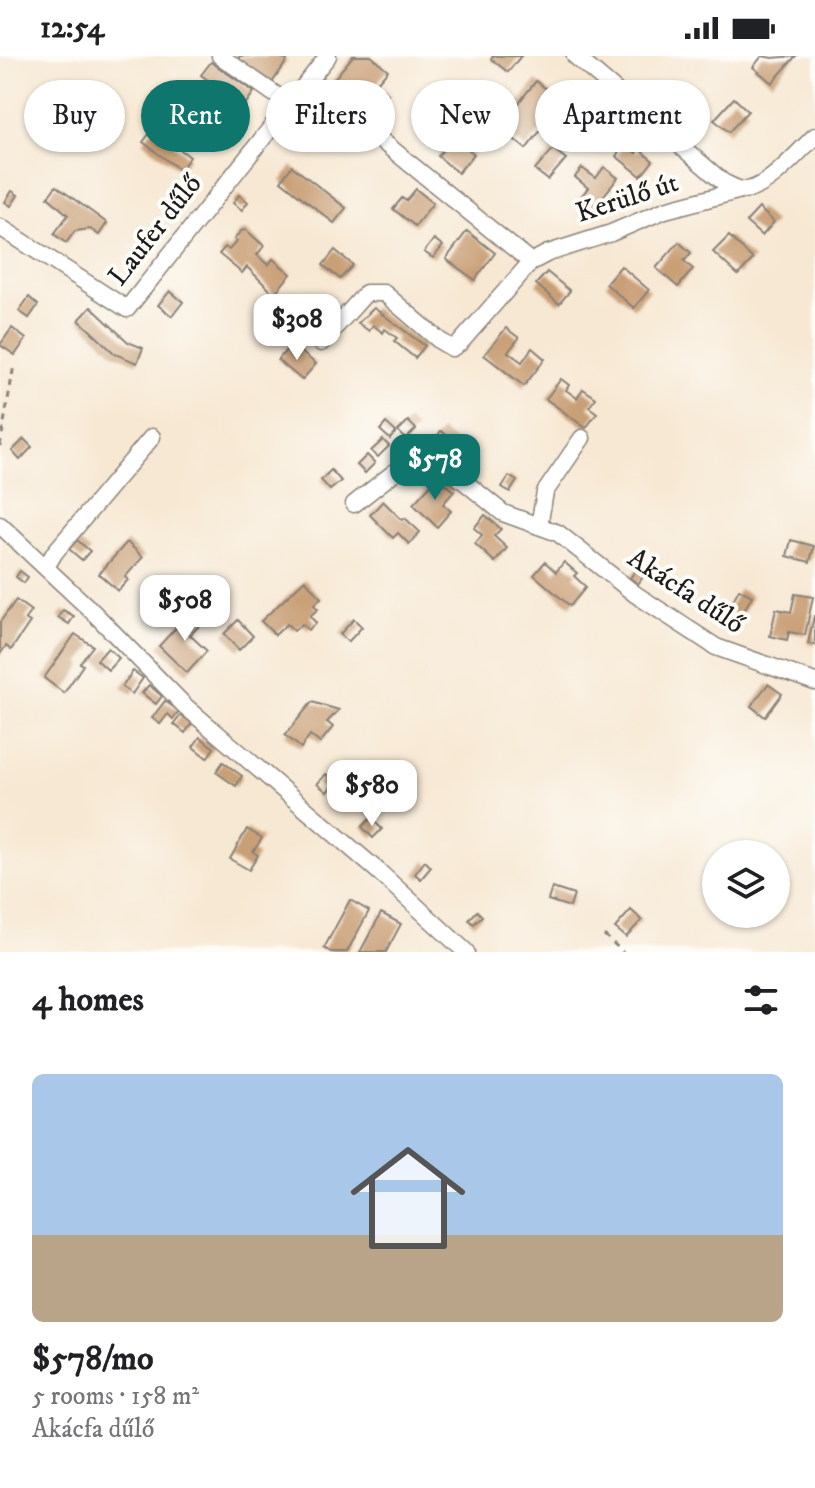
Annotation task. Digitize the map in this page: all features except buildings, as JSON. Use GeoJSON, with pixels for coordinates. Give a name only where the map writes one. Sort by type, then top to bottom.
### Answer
{"type":"FeatureCollection","features":[{"type":"Feature","properties":{"kind":"street"},"geometry":{"type":"LineString","coordinates":[[220,56],[266,88]]}},
{"type":"Feature","properties":{"kind":"street","name":"Laufer dűlő"},"geometry":{"type":"LineString","coordinates":[[309,80],[328,56]]}},
{"type":"Feature","properties":{"kind":"street"},"geometry":{"type":"LineString","coordinates":[[575,56],[723,182],[741,190]]}},
{"type":"Feature","properties":{"kind":"street","name":"Laufer dűlő"},"geometry":{"type":"LineString","coordinates":[[0,227],[127,309],[266,133]]}},
{"type":"Feature","properties":{"kind":"street","name":"Kerülő út"},"geometry":{"type":"LineString","coordinates":[[321,343],[366,293],[376,291],[384,293],[452,348],[460,343],[531,262],[570,244],[611,233],[665,210],[751,188],[768,180],[815,136]]}},
{"type":"Feature","properties":{"kind":"street"},"geometry":{"type":"LineString","coordinates":[[395,152],[531,262]]}},
{"type":"Feature","properties":{"kind":"street"},"geometry":{"type":"LineString","coordinates":[[46,567],[55,552],[152,437]]}},
{"type":"Feature","properties":{"kind":"street"},"geometry":{"type":"LineString","coordinates":[[539,526],[545,492],[582,438]]}},
{"type":"Feature","properties":{"kind":"street","name":"Akácfa dűlő"},"geometry":{"type":"LineString","coordinates":[[354,504],[424,449],[503,513],[558,533],[635,594],[716,647],[815,682]]}},
{"type":"Feature","properties":{"kind":"street"},"geometry":{"type":"LineString","coordinates":[[0,525],[185,706],[378,871],[466,952]]}},
{"type":"Feature","properties":{"kind":"path"},"geometry":{"type":"LineString","coordinates":[[0,446],[14,365]]}},
{"type":"Feature","properties":{"kind":"path"},"geometry":{"type":"LineString","coordinates":[[604,935],[623,952]]}}]}
